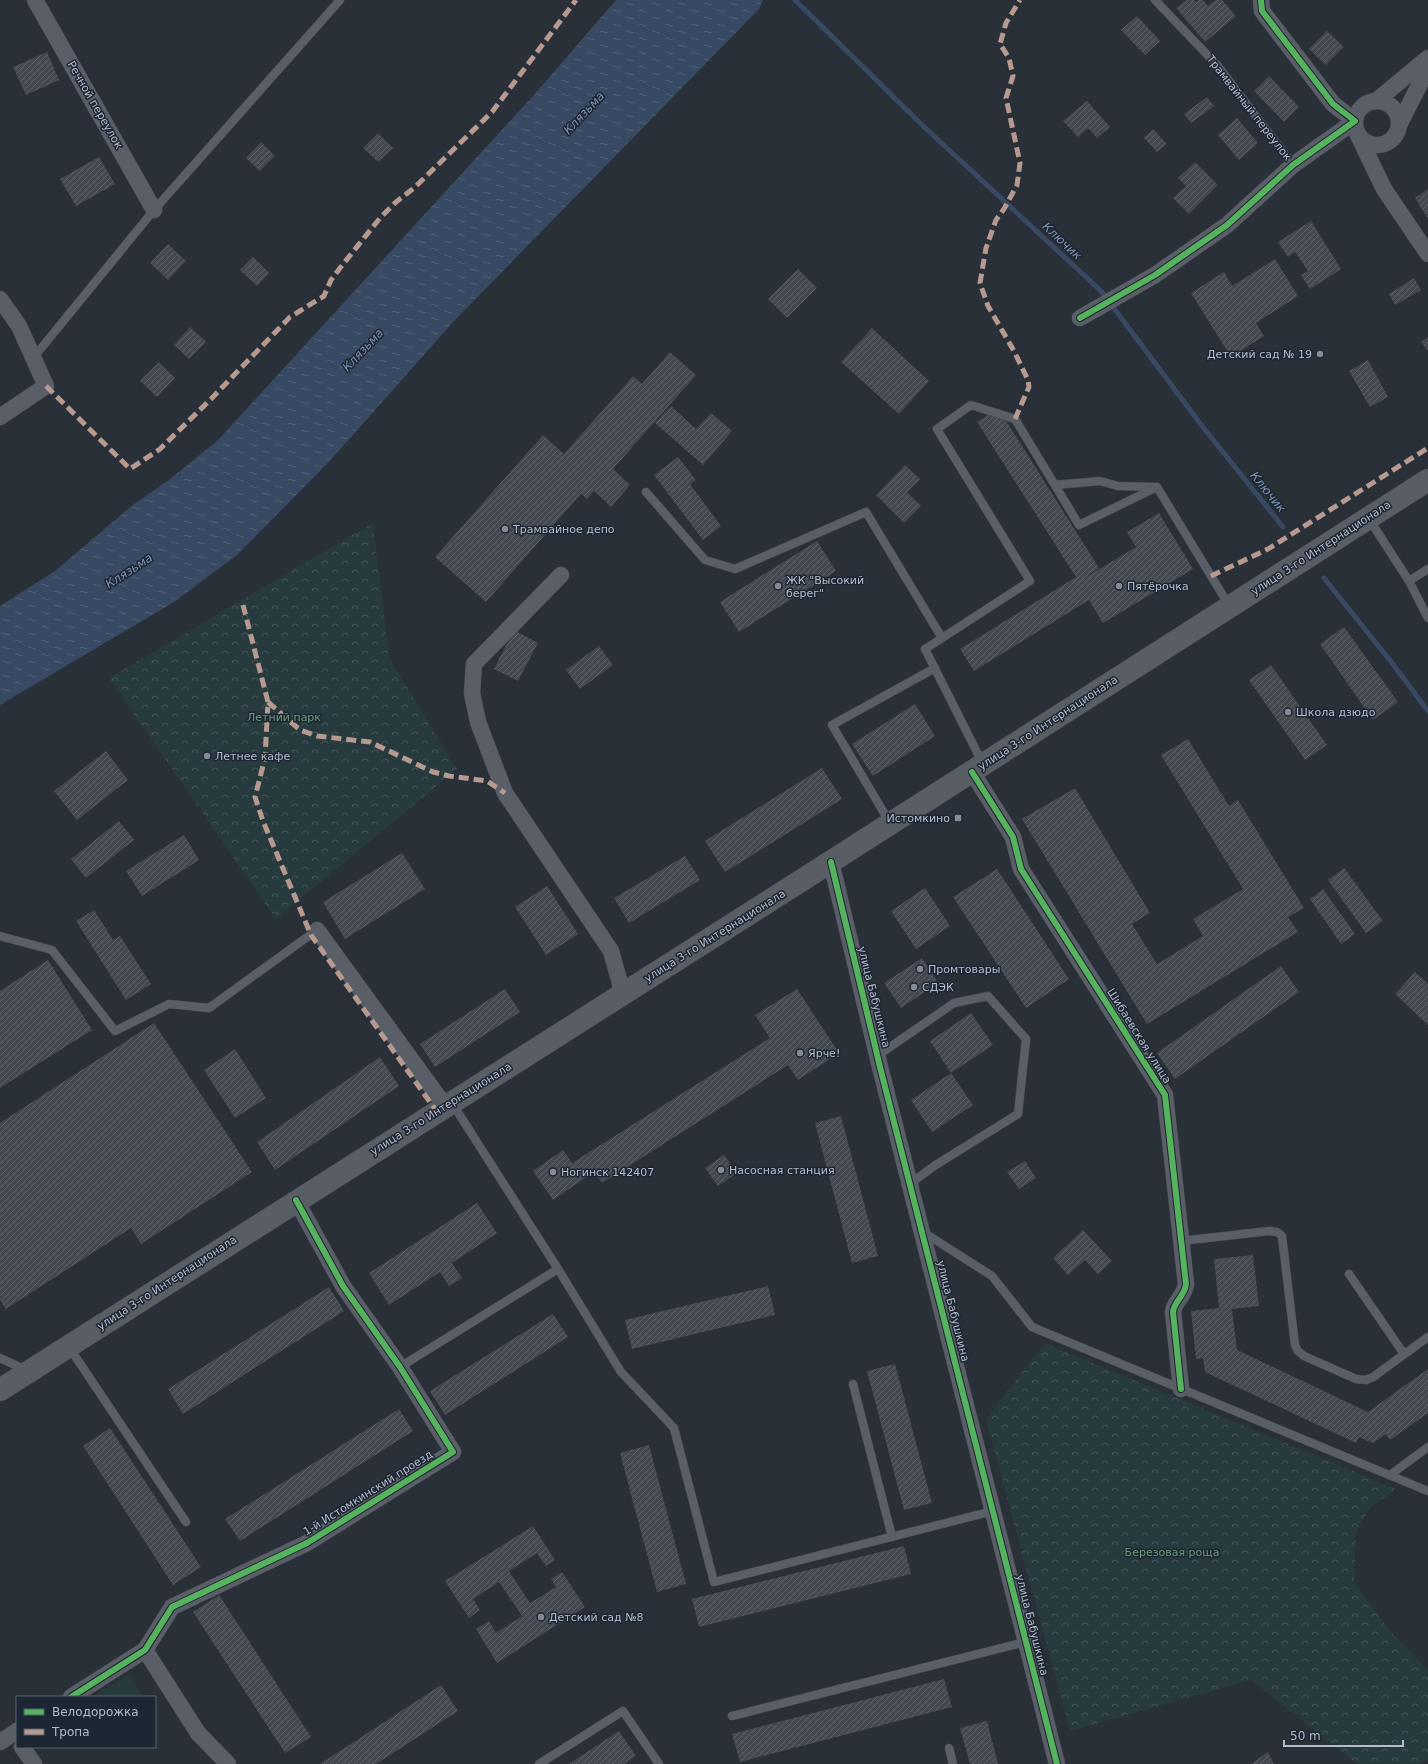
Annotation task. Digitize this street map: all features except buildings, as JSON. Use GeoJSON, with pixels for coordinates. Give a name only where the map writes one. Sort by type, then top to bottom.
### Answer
{"type":"FeatureCollection","features":[{"type":"Feature","properties":{"kind":"main road","name":"улица 3-го Интернационала"},"geometry":{"type":"LineString","coordinates":[[0,1390],[296,1200],[891,824],[1428,480]]}},
{"type":"Feature","properties":{"kind":"street","name":"Речной переулок"},"geometry":{"type":"LineString","coordinates":[[35,0],[154,210]]}},
{"type":"Feature","properties":{"kind":"street"},"geometry":{"type":"LineString","coordinates":[[1261,0],[1262,11],[1333,104],[1357,128],[1363,141],[1377,145],[1385,144]]}},
{"type":"Feature","properties":{"kind":"street"},"geometry":{"type":"LineString","coordinates":[[1376,101],[1428,58]]}},
{"type":"Feature","properties":{"kind":"street"},"geometry":{"type":"LineString","coordinates":[[1376,173],[1385,144],[1394,136],[1428,68]]}},
{"type":"Feature","properties":{"kind":"street"},"geometry":{"type":"LineString","coordinates":[[1399,125],[1398,118],[1391,106],[1384,102],[1376,101],[1369,103],[1362,106],[1357,113],[1357,128],[1384,189],[1428,254]]}},
{"type":"Feature","properties":{"kind":"street"},"geometry":{"type":"LineString","coordinates":[[1080,318],[1155,276],[1227,225],[1293,165],[1357,128]]}},
{"type":"Feature","properties":{"kind":"street"},"geometry":{"type":"LineString","coordinates":[[0,299],[19,326],[46,386],[0,417]]}},
{"type":"Feature","properties":{"kind":"street"},"geometry":{"type":"LineString","coordinates":[[561,575],[474,664],[472,693],[478,722],[505,793],[611,951],[623,994]]}},
{"type":"Feature","properties":{"kind":"street","name":"Шибаевская улица"},"geometry":{"type":"LineString","coordinates":[[977,768],[1013,837],[1021,869],[1165,1095],[1185,1289],[1175,1303],[1173,1312],[1181,1389]]}},
{"type":"Feature","properties":{"kind":"street","name":"улица Бабушкина"},"geometry":{"type":"LineString","coordinates":[[831,862],[992,1511],[1057,1764]]}},
{"type":"Feature","properties":{"kind":"street"},"geometry":{"type":"LineString","coordinates":[[316,930],[448,1104]]}},
{"type":"Feature","properties":{"kind":"street","name":"1-й Истомкинский проезд"},"geometry":{"type":"LineString","coordinates":[[73,1696],[145,1650],[172,1607],[307,1543],[453,1452],[400,1367],[343,1286],[296,1200]]}},
{"type":"Feature","properties":{"kind":"street"},"geometry":{"type":"LineString","coordinates":[[145,1650],[198,1733],[228,1764]]}},
{"type":"Feature","properties":{"kind":"street"},"geometry":{"type":"LineString","coordinates":[[23,1748],[34,1764]]}},
{"type":"Feature","properties":{"kind":"lane"},"geometry":{"type":"LineString","coordinates":[[34,357],[154,210],[340,0]]}},
{"type":"Feature","properties":{"kind":"lane","name":"Трамвайный переулок"},"geometry":{"type":"LineString","coordinates":[[1155,0],[1217,65],[1293,165]]}},
{"type":"Feature","properties":{"kind":"lane"},"geometry":{"type":"LineString","coordinates":[[977,768],[935,668],[925,649],[1030,581],[937,429],[971,405],[1015,419],[1079,526],[1157,488]]}},
{"type":"Feature","properties":{"kind":"lane"},"geometry":{"type":"LineString","coordinates":[[1055,485],[1100,481],[1118,486],[1157,488]]}},
{"type":"Feature","properties":{"kind":"lane"},"geometry":{"type":"LineString","coordinates":[[1157,488],[1230,606]]}},
{"type":"Feature","properties":{"kind":"lane"},"geometry":{"type":"LineString","coordinates":[[646,492],[705,560],[736,570],[866,512],[942,638]]}},
{"type":"Feature","properties":{"kind":"lane"},"geometry":{"type":"LineString","coordinates":[[1369,518],[1409,582],[1428,618]]}},
{"type":"Feature","properties":{"kind":"lane"},"geometry":{"type":"LineString","coordinates":[[1409,582],[1428,569]]}},
{"type":"Feature","properties":{"kind":"lane"},"geometry":{"type":"LineString","coordinates":[[891,824],[832,725],[935,668]]}},
{"type":"Feature","properties":{"kind":"lane"},"geometry":{"type":"LineString","coordinates":[[0,936],[52,950],[116,1031],[169,1004],[209,1008],[316,930]]}},
{"type":"Feature","properties":{"kind":"lane"},"geometry":{"type":"LineString","coordinates":[[878,1056],[954,1003],[988,996],[1026,1039],[1018,1114],[934,1166],[911,1183]]}},
{"type":"Feature","properties":{"kind":"lane"},"geometry":{"type":"LineString","coordinates":[[448,1104],[558,1269],[621,1372],[674,1428],[714,1582],[992,1511]]}},
{"type":"Feature","properties":{"kind":"lane"},"geometry":{"type":"LineString","coordinates":[[923,1232],[992,1276],[1032,1327],[1428,1491]]}},
{"type":"Feature","properties":{"kind":"lane"},"geometry":{"type":"LineString","coordinates":[[1181,1241],[1277,1232],[1282,1236],[1284,1242],[1295,1344],[1298,1351],[1304,1356],[1356,1379],[1366,1380],[1373,1377],[1428,1337]]}},
{"type":"Feature","properties":{"kind":"lane"},"geometry":{"type":"LineString","coordinates":[[400,1367],[558,1269]]}},
{"type":"Feature","properties":{"kind":"lane"},"geometry":{"type":"LineString","coordinates":[[1349,1274],[1404,1354]]}},
{"type":"Feature","properties":{"kind":"lane"},"geometry":{"type":"LineString","coordinates":[[68,1346],[186,1522]]}},
{"type":"Feature","properties":{"kind":"lane"},"geometry":{"type":"LineString","coordinates":[[0,1358],[29,1372]]}},
{"type":"Feature","properties":{"kind":"lane"},"geometry":{"type":"LineString","coordinates":[[853,1384],[892,1537]]}},
{"type":"Feature","properties":{"kind":"lane"},"geometry":{"type":"LineString","coordinates":[[1390,1475],[1428,1447]]}},
{"type":"Feature","properties":{"kind":"lane"},"geometry":{"type":"LineString","coordinates":[[732,1716],[1025,1642]]}},
{"type":"Feature","properties":{"kind":"lane"},"geometry":{"type":"LineString","coordinates":[[539,1764],[623,1711],[659,1764]]}},
{"type":"Feature","properties":{"kind":"lane"},"geometry":{"type":"LineString","coordinates":[[949,1748],[953,1764]]}},
{"type":"Feature","properties":{"kind":"green space","name":"Летний парк"},"geometry":{"type":"Polygon","coordinates":[[[373,523],[389,658],[457,769],[276,919],[109,678],[373,523]]]}},
{"type":"Feature","properties":{"kind":"green space","name":"Березовая роща"},"geometry":{"type":"Polygon","coordinates":[[[1045,1343],[1396,1489],[1371,1507],[1356,1532],[1354,1582],[1390,1631],[1428,1670],[1428,1760],[1420,1764],[1357,1764],[1251,1680],[1070,1731],[986,1419],[1045,1343]]]}},
{"type":"Feature","properties":{"kind":"green space"},"geometry":{"type":"Polygon","coordinates":[[[129,1674],[142,1696],[94,1696],[129,1674]]]}},
{"type":"Feature","properties":{"kind":"water","name":"Клязьма"},"geometry":{"type":"Polygon","coordinates":[[[616,0],[763,0],[759,9],[454,321],[328,463],[237,555],[174,602],[0,705],[0,606],[55,571],[134,504],[169,480],[218,440],[533,96],[616,0]]]}},
{"type":"Feature","properties":{"kind":"waterway","name":"Ключик"},"geometry":{"type":"LineString","coordinates":[[795,0],[920,123],[1101,291],[1199,422],[1283,527]]}},
{"type":"Feature","properties":{"kind":"waterway","name":"Ключик"},"geometry":{"type":"LineString","coordinates":[[1324,578],[1392,663],[1428,711]]}},
{"type":"Feature","properties":{"kind":"marked path"},"geometry":{"type":"LineString","coordinates":[[46,386],[130,469],[160,449],[211,399],[290,317],[324,296],[331,280],[380,218],[396,202],[414,188],[492,112],[576,0]]}},
{"type":"Feature","properties":{"kind":"marked path"},"geometry":{"type":"LineString","coordinates":[[1015,419],[1029,387],[1028,380],[1014,351],[988,306],[980,283],[986,248],[996,220],[1004,209],[1017,185],[1020,163],[1006,98],[1013,76],[1009,58],[1000,44],[1006,23],[1020,0]]}},
{"type":"Feature","properties":{"kind":"marked path"},"geometry":{"type":"LineString","coordinates":[[1211,576],[1268,549],[1428,448]]}},
{"type":"Feature","properties":{"kind":"marked path"},"geometry":{"type":"LineString","coordinates":[[243,605],[268,702],[265,758],[255,797],[263,821],[311,935],[437,1112]]}},
{"type":"Feature","properties":{"kind":"marked path"},"geometry":{"type":"LineString","coordinates":[[268,702],[300,730],[317,736],[370,742],[433,772],[449,776],[487,781],[505,793]]}},
{"type":"Feature","properties":{"kind":"cycle path"},"geometry":{"type":"LineString","coordinates":[[1080,318],[1155,275],[1227,225],[1293,165],[1355,121],[1333,104],[1262,11],[1261,0]]}},
{"type":"Feature","properties":{"kind":"cycle path"},"geometry":{"type":"LineString","coordinates":[[972,772],[1013,837],[1021,869],[1165,1095],[1186,1284],[1184,1292],[1175,1305],[1173,1312],[1181,1389]]}},
{"type":"Feature","properties":{"kind":"cycle path"},"geometry":{"type":"LineString","coordinates":[[831,862],[880,1067],[1057,1764]]}},
{"type":"Feature","properties":{"kind":"cycle path"},"geometry":{"type":"LineString","coordinates":[[73,1696],[145,1650],[172,1607],[307,1543],[453,1452],[400,1367],[343,1286],[296,1200]]}},
{"type":"Feature","properties":{"kind":"place","name":"Детский сад № 19"},"geometry":{"type":"Point","coordinates":[1320,354]}},
{"type":"Feature","properties":{"kind":"place","name":"Трамвайное депо"},"geometry":{"type":"Point","coordinates":[505,529]}},
{"type":"Feature","properties":{"kind":"place","name":"ЖК \"Высокий берег\""},"geometry":{"type":"Point","coordinates":[778,586]}},
{"type":"Feature","properties":{"kind":"place","name":"Пятёрочка"},"geometry":{"type":"Point","coordinates":[1119,586]}},
{"type":"Feature","properties":{"kind":"place","name":"Школа дзюдо"},"geometry":{"type":"Point","coordinates":[1288,712]}},
{"type":"Feature","properties":{"kind":"place","name":"Летнее кафе"},"geometry":{"type":"Point","coordinates":[207,756]}},
{"type":"Feature","properties":{"kind":"place","name":"Истомкино"},"geometry":{"type":"Point","coordinates":[958,818]}},
{"type":"Feature","properties":{"kind":"place","name":"Промтовары"},"geometry":{"type":"Point","coordinates":[920,969]}},
{"type":"Feature","properties":{"kind":"place","name":"СДЭК"},"geometry":{"type":"Point","coordinates":[914,987]}},
{"type":"Feature","properties":{"kind":"place","name":"Ярче!"},"geometry":{"type":"Point","coordinates":[800,1053]}},
{"type":"Feature","properties":{"kind":"place","name":"Насосная станция"},"geometry":{"type":"Point","coordinates":[721,1170]}},
{"type":"Feature","properties":{"kind":"place","name":"Ногинск 142407"},"geometry":{"type":"Point","coordinates":[553,1172]}},
{"type":"Feature","properties":{"kind":"place","name":"Детский сад №8"},"geometry":{"type":"Point","coordinates":[541,1617]}}]}
